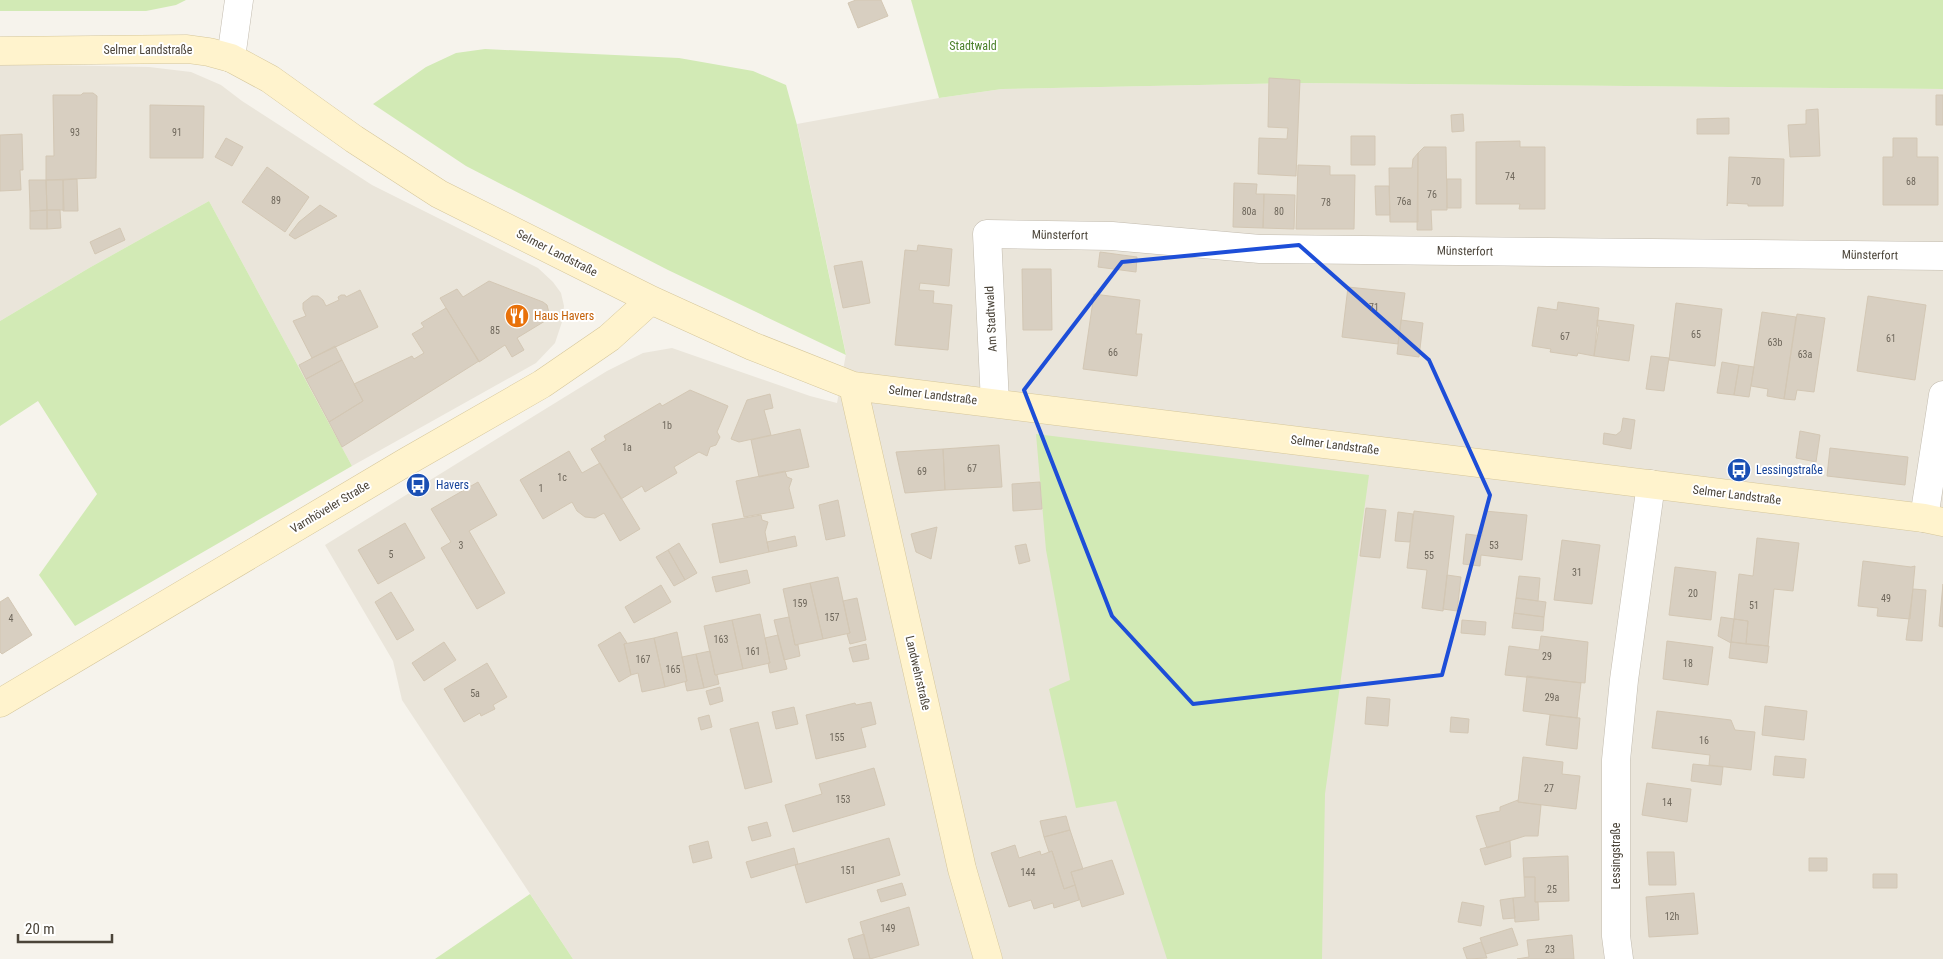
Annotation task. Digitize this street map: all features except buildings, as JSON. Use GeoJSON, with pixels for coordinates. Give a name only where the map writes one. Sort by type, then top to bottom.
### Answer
{"type":"FeatureCollection","features":[{"type":"Feature","properties":{"kind":"main road","name":"Selmer Landstraße"},"geometry":{"type":"LineString","coordinates":[[0,51],[187,49],[231,58],[270,79],[354,139],[439,194],[651,300],[752,346],[853,386],[1934,520]]}},
{"type":"Feature","properties":{"kind":"main road","name":"Varnhöveler Straße"},"geometry":{"type":"LineString","coordinates":[[0,703],[406,462],[542,384],[609,338],[651,300]]}},
{"type":"Feature","properties":{"kind":"main road","name":"Landwehrstraße"},"geometry":{"type":"LineString","coordinates":[[853,386],[962,869],[988,959]]}},
{"type":"Feature","properties":{"kind":"street"},"geometry":{"type":"LineString","coordinates":[[231,58],[239,0]]}},
{"type":"Feature","properties":{"kind":"street","name":"Münsterfort"},"geometry":{"type":"LineString","coordinates":[[987,234],[1112,236],[1260,249],[1943,256]]}},
{"type":"Feature","properties":{"kind":"street","name":"Am Stadtwald"},"geometry":{"type":"LineString","coordinates":[[987,234],[995,403]]}},
{"type":"Feature","properties":{"kind":"street"},"geometry":{"type":"LineString","coordinates":[[1934,520],[1943,394]]}},
{"type":"Feature","properties":{"kind":"street","name":"Lessingstraße"},"geometry":{"type":"LineString","coordinates":[[1619,959],[1616,936],[1616,760],[1624,680],[1651,484]]}},
{"type":"Feature","properties":{"kind":"highlighted area"},"geometry":{"type":"Polygon","coordinates":[[[1299,245],[1429,360],[1490,495],[1442,675],[1193,704],[1112,616],[1024,390],[1122,262],[1299,245]]]}},
{"type":"Feature","properties":{"kind":"shaded area"},"geometry":{"type":"Polygon","coordinates":[[[0,64],[149,67],[191,72],[221,85],[242,101],[372,185],[538,268],[553,282],[561,293],[564,306],[562,322],[555,343],[536,363],[352,466],[209,201],[89,268],[0,321],[0,64]]]}},
{"type":"Feature","properties":{"kind":"shaded area"},"geometry":{"type":"Polygon","coordinates":[[[1298,83],[1943,89],[1943,959],[573,959],[402,700],[393,661],[325,545],[607,371],[643,353],[672,348],[810,396],[837,403],[846,354],[797,124],[939,98],[1002,89],[1298,83]]]}},
{"type":"Feature","properties":{"kind":"green space"},"geometry":{"type":"Polygon","coordinates":[[[0,0],[186,0],[176,5],[146,11],[0,11],[0,0]]]}},
{"type":"Feature","properties":{"kind":"green space","name":"Stadtwald"},"geometry":{"type":"Polygon","coordinates":[[[911,0],[1943,0],[1943,89],[1298,83],[1002,89],[939,98],[911,0]]]}},
{"type":"Feature","properties":{"kind":"green space"},"geometry":{"type":"Polygon","coordinates":[[[485,49],[679,58],[753,71],[786,85],[797,125],[846,355],[668,270],[466,166],[373,104],[426,67],[456,53],[485,49]]]}},
{"type":"Feature","properties":{"kind":"green space"},"geometry":{"type":"Polygon","coordinates":[[[209,201],[352,466],[75,626],[39,575],[97,494],[38,401],[0,426],[0,321],[89,268],[209,201]]]}},
{"type":"Feature","properties":{"kind":"green space"},"geometry":{"type":"Polygon","coordinates":[[[1036,434],[1369,475],[1325,794],[1322,959],[1167,959],[1116,801],[1076,808],[1049,689],[1070,680],[1046,550],[1036,434]]]}},
{"type":"Feature","properties":{"kind":"green space"},"geometry":{"type":"Polygon","coordinates":[[[530,894],[573,959],[435,959],[530,894]]]}},
{"type":"Feature","properties":{"kind":"place","name":"Haus Havers"},"geometry":{"type":"Point","coordinates":[517,316]}},
{"type":"Feature","properties":{"kind":"place","name":"Lessingstraße"},"geometry":{"type":"Point","coordinates":[1739,470]}},
{"type":"Feature","properties":{"kind":"place","name":"Havers"},"geometry":{"type":"Point","coordinates":[418,485]}}]}
